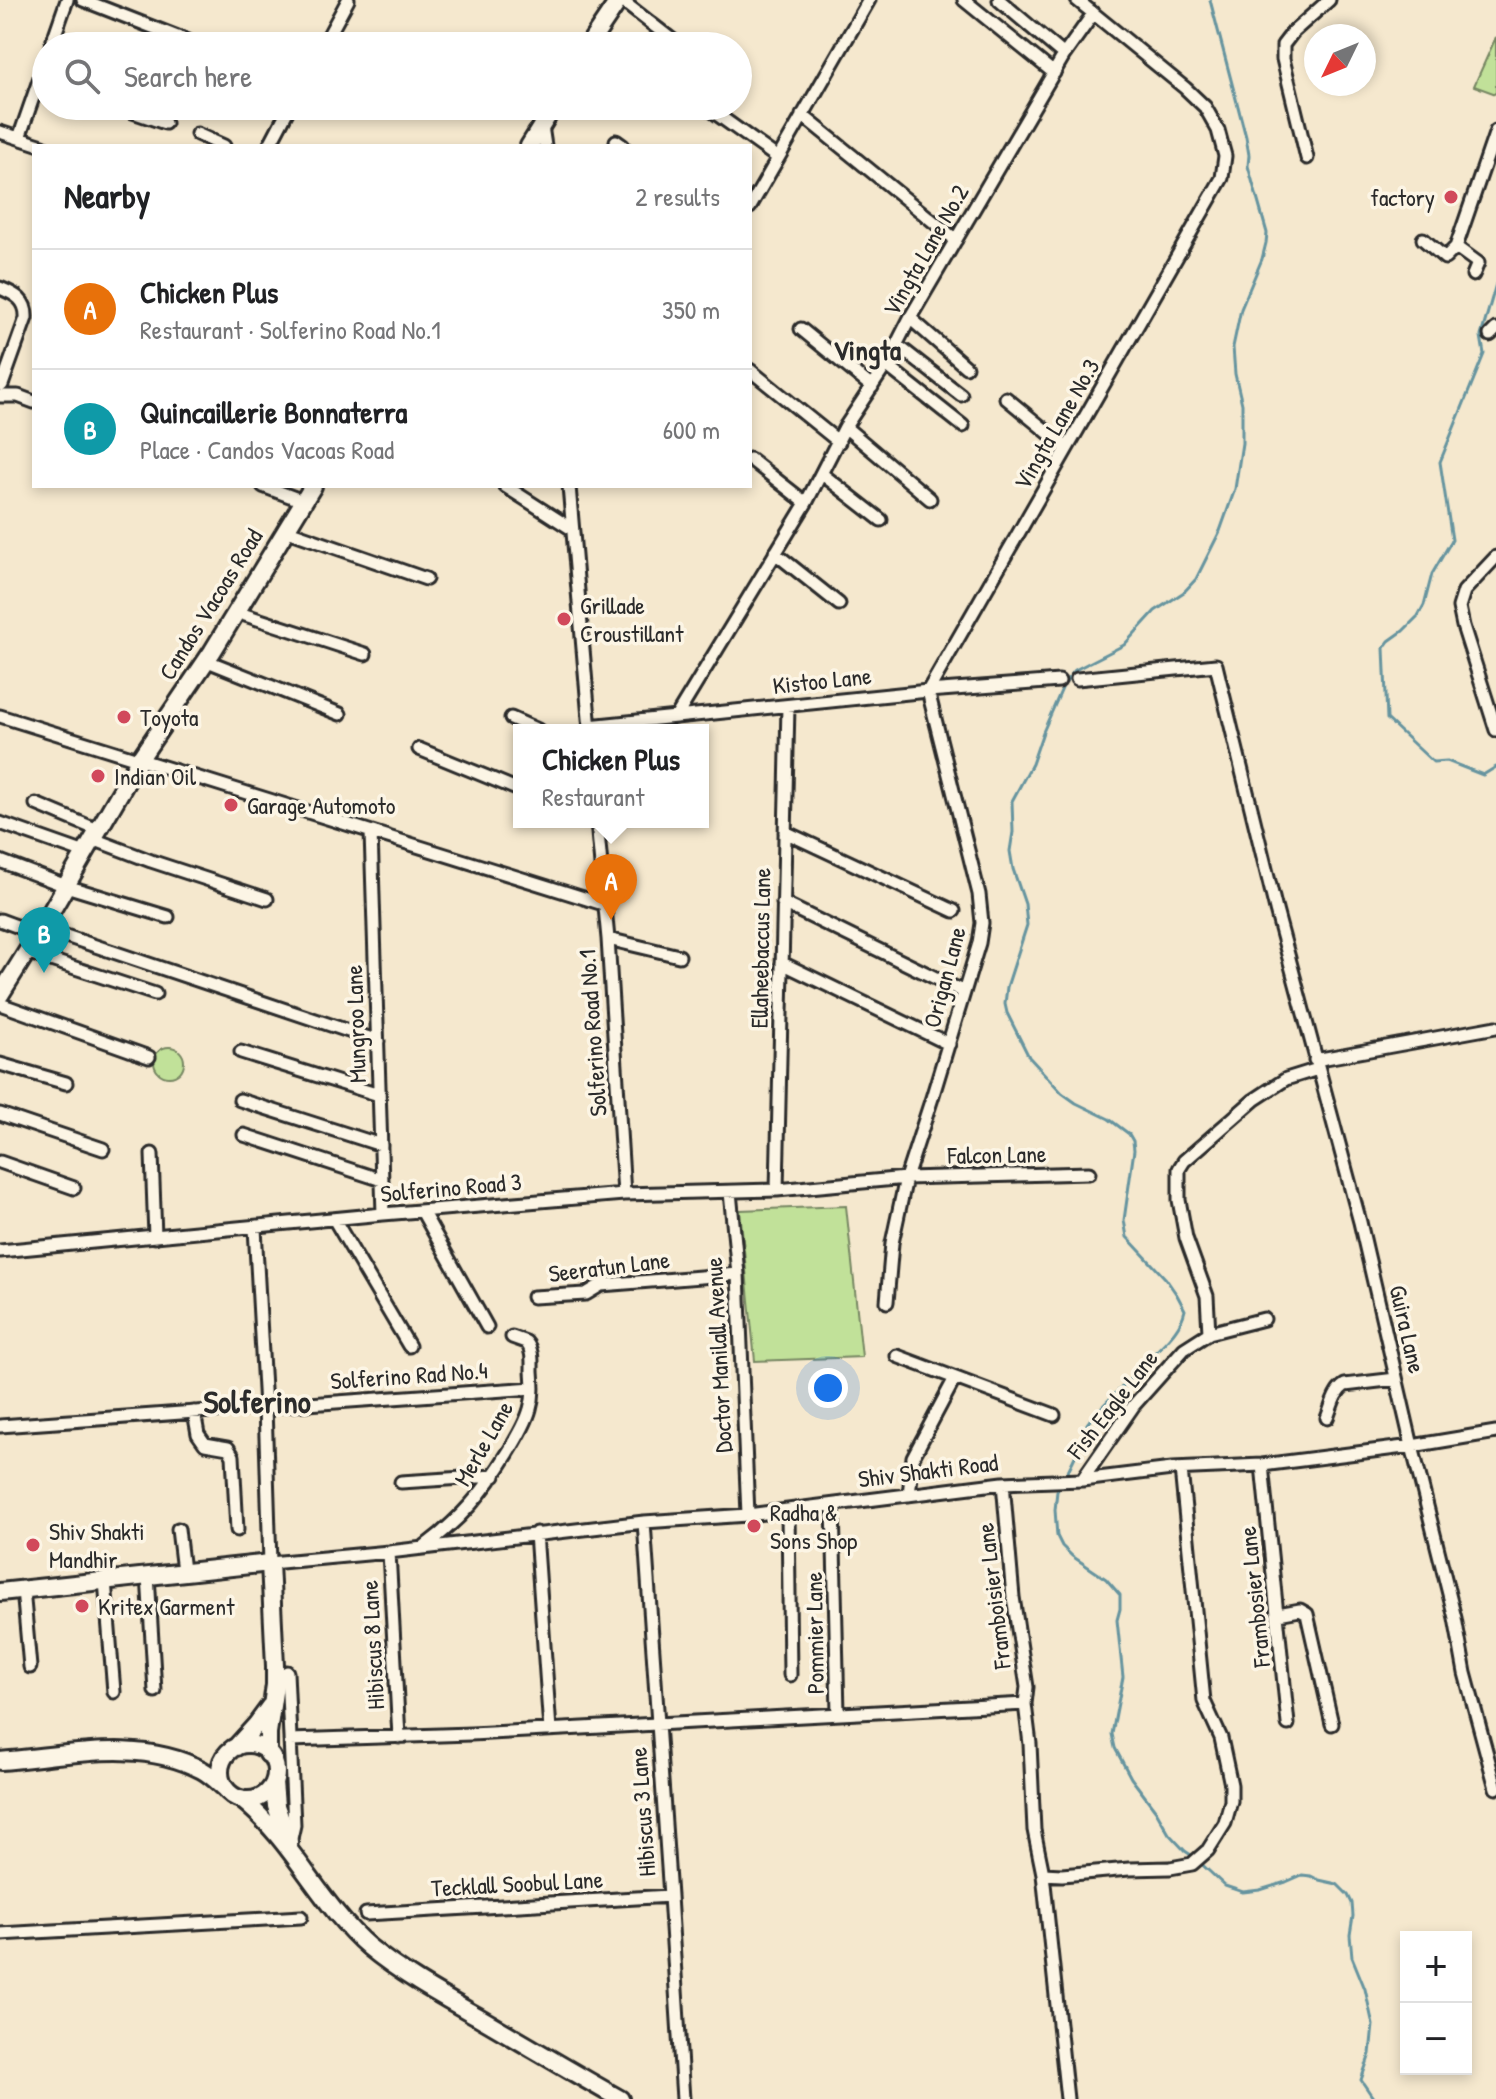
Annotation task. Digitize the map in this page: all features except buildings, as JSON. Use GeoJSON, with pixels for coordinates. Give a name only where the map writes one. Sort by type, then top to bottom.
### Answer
{"type":"FeatureCollection","features":[{"type":"Feature","properties":{"kind":"main road"},"geometry":{"type":"LineString","coordinates":[[599,32],[620,0]]}},
{"type":"Feature","properties":{"kind":"main road"},"geometry":{"type":"LineString","coordinates":[[530,144],[546,120]]}},
{"type":"Feature","properties":{"kind":"main road","name":"Candos Vacoas Road"},"geometry":{"type":"LineString","coordinates":[[1,994],[139,760],[236,612],[312,488]]}},
{"type":"Feature","properties":{"kind":"main road"},"geometry":{"type":"LineString","coordinates":[[0,1592],[270,1563],[275,1685],[268,1754]]}},
{"type":"Feature","properties":{"kind":"main road"},"geometry":{"type":"LineString","coordinates":[[226,1789],[222,1781],[224,1758],[271,1705]]}},
{"type":"Feature","properties":{"kind":"main road"},"geometry":{"type":"LineString","coordinates":[[235,1747],[250,1744],[268,1754],[275,1767],[276,1806],[292,1849]]}},
{"type":"Feature","properties":{"kind":"main road"},"geometry":{"type":"LineString","coordinates":[[0,1761],[110,1751],[152,1754],[202,1770],[266,1821],[292,1849],[341,1919],[369,1946],[395,1966],[620,2099]]}},
{"type":"Feature","properties":{"kind":"main road"},"geometry":{"type":"LineString","coordinates":[[241,1799],[264,1795],[274,1782]]}},
{"type":"Feature","properties":{"kind":"street"},"geometry":{"type":"LineString","coordinates":[[56,32],[67,0]]}},
{"type":"Feature","properties":{"kind":"street"},"geometry":{"type":"LineString","coordinates":[[83,0],[165,32]]}},
{"type":"Feature","properties":{"kind":"street"},"geometry":{"type":"LineString","coordinates":[[331,32],[348,0]]}},
{"type":"Feature","properties":{"kind":"street"},"geometry":{"type":"LineString","coordinates":[[620,0],[662,32]]}},
{"type":"Feature","properties":{"kind":"street"},"geometry":{"type":"LineString","coordinates":[[752,204],[869,0]]}},
{"type":"Feature","properties":{"kind":"street"},"geometry":{"type":"LineString","coordinates":[[964,0],[1054,73]]}},
{"type":"Feature","properties":{"kind":"street"},"geometry":{"type":"LineString","coordinates":[[999,0],[1064,55]]}},
{"type":"Feature","properties":{"kind":"street"},"geometry":{"type":"LineString","coordinates":[[1077,0],[1093,14]]}},
{"type":"Feature","properties":{"kind":"street"},"geometry":{"type":"LineString","coordinates":[[1307,158],[1283,59],[1283,45],[1329,0]]}},
{"type":"Feature","properties":{"kind":"street","name":"Vingta Lane No.2"},"geometry":{"type":"LineString","coordinates":[[676,717],[806,503],[845,427],[886,365],[910,318],[1064,55],[1093,14]]}},
{"type":"Feature","properties":{"kind":"street","name":"Vingta Lane No.3"},"geometry":{"type":"LineString","coordinates":[[928,691],[1222,178],[1225,156],[1218,130],[1205,107],[1093,14]]}},
{"type":"Feature","properties":{"kind":"street"},"geometry":{"type":"LineString","coordinates":[[19,138],[32,106]]}},
{"type":"Feature","properties":{"kind":"street"},"geometry":{"type":"LineString","coordinates":[[802,115],[956,240]]}},
{"type":"Feature","properties":{"kind":"street"},"geometry":{"type":"LineString","coordinates":[[156,120],[165,123]]}},
{"type":"Feature","properties":{"kind":"street"},"geometry":{"type":"LineString","coordinates":[[270,144],[283,120]]}},
{"type":"Feature","properties":{"kind":"street"},"geometry":{"type":"LineString","coordinates":[[725,120],[778,158]]}},
{"type":"Feature","properties":{"kind":"street"},"geometry":{"type":"LineString","coordinates":[[542,126],[545,144]]}},
{"type":"Feature","properties":{"kind":"street"},"geometry":{"type":"LineString","coordinates":[[1423,239],[1445,258],[1456,247],[1496,131]]}},
{"type":"Feature","properties":{"kind":"street"},"geometry":{"type":"LineString","coordinates":[[0,132],[37,144]]}},
{"type":"Feature","properties":{"kind":"street"},"geometry":{"type":"LineString","coordinates":[[197,134],[220,144]]}},
{"type":"Feature","properties":{"kind":"street"},"geometry":{"type":"LineString","coordinates":[[1456,247],[1478,263],[1473,275]]}},
{"type":"Feature","properties":{"kind":"street"},"geometry":{"type":"LineString","coordinates":[[0,288],[17,296],[27,310],[3,390],[32,401]]}},
{"type":"Feature","properties":{"kind":"street"},"geometry":{"type":"LineString","coordinates":[[910,318],[966,367]]}},
{"type":"Feature","properties":{"kind":"street"},"geometry":{"type":"LineString","coordinates":[[801,329],[872,387]]}},
{"type":"Feature","properties":{"kind":"street"},"geometry":{"type":"LineString","coordinates":[[897,345],[961,395]]}},
{"type":"Feature","properties":{"kind":"street"},"geometry":{"type":"LineString","coordinates":[[886,365],[963,426]]}},
{"type":"Feature","properties":{"kind":"street"},"geometry":{"type":"LineString","coordinates":[[752,372],[839,442]]}},
{"type":"Feature","properties":{"kind":"street"},"geometry":{"type":"LineString","coordinates":[[1006,398],[1067,448]]}},
{"type":"Feature","properties":{"kind":"street"},"geometry":{"type":"LineString","coordinates":[[845,427],[930,499]]}},
{"type":"Feature","properties":{"kind":"street"},"geometry":{"type":"LineString","coordinates":[[752,461],[806,503]]}},
{"type":"Feature","properties":{"kind":"street"},"geometry":{"type":"LineString","coordinates":[[822,474],[881,520]]}},
{"type":"Feature","properties":{"kind":"street"},"geometry":{"type":"LineString","coordinates":[[268,488],[303,501]]}},
{"type":"Feature","properties":{"kind":"street"},"geometry":{"type":"LineString","coordinates":[[508,488],[572,529]]}},
{"type":"Feature","properties":{"kind":"street"},"geometry":{"type":"LineString","coordinates":[[569,488],[590,724]]}},
{"type":"Feature","properties":{"kind":"street"},"geometry":{"type":"LineString","coordinates":[[285,530],[426,579]]}},
{"type":"Feature","properties":{"kind":"street"},"geometry":{"type":"LineString","coordinates":[[775,553],[839,604]]}},
{"type":"Feature","properties":{"kind":"street"},"geometry":{"type":"LineString","coordinates":[[1496,557],[1464,591],[1459,607],[1496,730]]}},
{"type":"Feature","properties":{"kind":"street"},"geometry":{"type":"LineString","coordinates":[[236,612],[365,654]]}},
{"type":"Feature","properties":{"kind":"street"},"geometry":{"type":"LineString","coordinates":[[205,660],[340,714]]}},
{"type":"Feature","properties":{"kind":"street","name":"Guira Lane"},"geometry":{"type":"LineString","coordinates":[[1077,679],[1216,665],[1360,1222],[1455,1618],[1465,1673],[1496,1788]]}},
{"type":"Feature","properties":{"kind":"street","name":"Kistoo Lane"},"geometry":{"type":"LineString","coordinates":[[621,724],[928,691],[1059,681]]}},
{"type":"Feature","properties":{"kind":"street","name":"Origan Lane"},"geometry":{"type":"LineString","coordinates":[[887,1302],[892,1243],[906,1178],[949,1044],[982,923],[979,894],[928,691]]}},
{"type":"Feature","properties":{"kind":"street","name":"Ellaheebaccus Lane"},"geometry":{"type":"LineString","coordinates":[[777,1190],[788,706]]}},
{"type":"Feature","properties":{"kind":"street"},"geometry":{"type":"LineString","coordinates":[[0,716],[603,904]]}},
{"type":"Feature","properties":{"kind":"street"},"geometry":{"type":"LineString","coordinates":[[511,718],[524,724]]}},
{"type":"Feature","properties":{"kind":"street"},"geometry":{"type":"LineString","coordinates":[[419,749],[513,788]]}},
{"type":"Feature","properties":{"kind":"street"},"geometry":{"type":"LineString","coordinates":[[36,804],[92,841]]}},
{"type":"Feature","properties":{"kind":"street"},"geometry":{"type":"LineString","coordinates":[[0,823],[92,841],[267,899]]}},
{"type":"Feature","properties":{"kind":"street","name":"Solferino Road No.1"},"geometry":{"type":"LineString","coordinates":[[597,828],[608,939],[624,1194]]}},
{"type":"Feature","properties":{"kind":"street","name":"Mungroo Lane"},"geometry":{"type":"LineString","coordinates":[[371,832],[383,1214]]}},
{"type":"Feature","properties":{"kind":"street"},"geometry":{"type":"LineString","coordinates":[[785,832],[954,911]]}},
{"type":"Feature","properties":{"kind":"street"},"geometry":{"type":"LineString","coordinates":[[0,861],[66,886],[168,917]]}},
{"type":"Feature","properties":{"kind":"street"},"geometry":{"type":"LineString","coordinates":[[783,903],[964,992]]}},
{"type":"Feature","properties":{"kind":"street"},"geometry":{"type":"LineString","coordinates":[[0,920],[378,1041]]}},
{"type":"Feature","properties":{"kind":"street"},"geometry":{"type":"LineString","coordinates":[[608,939],[679,956]]}},
{"type":"Feature","properties":{"kind":"street"},"geometry":{"type":"LineString","coordinates":[[26,952],[155,994]]}},
{"type":"Feature","properties":{"kind":"street"},"geometry":{"type":"LineString","coordinates":[[782,963],[949,1044]]}},
{"type":"Feature","properties":{"kind":"street"},"geometry":{"type":"LineString","coordinates":[[1,994],[149,1057]]}},
{"type":"Feature","properties":{"kind":"street"},"geometry":{"type":"LineString","coordinates":[[1209,1333],[1207,1296],[1186,1238],[1179,1200],[1179,1169],[1184,1161],[1254,1100],[1317,1064],[1496,1027]]}},
{"type":"Feature","properties":{"kind":"street"},"geometry":{"type":"LineString","coordinates":[[241,1052],[379,1095]]}},
{"type":"Feature","properties":{"kind":"street"},"geometry":{"type":"LineString","coordinates":[[0,1064],[66,1083]]}},
{"type":"Feature","properties":{"kind":"street"},"geometry":{"type":"LineString","coordinates":[[240,1100],[381,1145]]}},
{"type":"Feature","properties":{"kind":"street"},"geometry":{"type":"LineString","coordinates":[[0,1114],[103,1149]]}},
{"type":"Feature","properties":{"kind":"street"},"geometry":{"type":"LineString","coordinates":[[244,1135],[382,1180]]}},
{"type":"Feature","properties":{"kind":"street"},"geometry":{"type":"LineString","coordinates":[[152,1154],[155,1237]]}},
{"type":"Feature","properties":{"kind":"street"},"geometry":{"type":"LineString","coordinates":[[0,1162],[74,1188]]}},
{"type":"Feature","properties":{"kind":"street","name":"Falcon Lane"},"geometry":{"type":"LineString","coordinates":[[906,1178],[1089,1173]]}},
{"type":"Feature","properties":{"kind":"street","name":"Solferino Road 3"},"geometry":{"type":"LineString","coordinates":[[0,1251],[624,1194],[777,1190],[906,1178]]}},
{"type":"Feature","properties":{"kind":"street","name":"Doctor Manilall Avenue"},"geometry":{"type":"LineString","coordinates":[[730,1192],[738,1274],[748,1515]]}},
{"type":"Feature","properties":{"kind":"street"},"geometry":{"type":"LineString","coordinates":[[422,1211],[487,1327]]}},
{"type":"Feature","properties":{"kind":"street"},"geometry":{"type":"LineString","coordinates":[[334,1219],[409,1346]]}},
{"type":"Feature","properties":{"kind":"street"},"geometry":{"type":"LineString","coordinates":[[255,1228],[270,1563]]}},
{"type":"Feature","properties":{"kind":"street","name":"Seeratun Lane"},"geometry":{"type":"LineString","coordinates":[[533,1297],[586,1294],[601,1285],[738,1274]]}},
{"type":"Feature","properties":{"kind":"street","name":"Fish Eagle Lane"},"geometry":{"type":"LineString","coordinates":[[1076,1480],[1134,1405],[1184,1349],[1209,1333],[1264,1319]]}},
{"type":"Feature","properties":{"kind":"street"},"geometry":{"type":"LineString","coordinates":[[512,1337],[522,1339],[530,1346],[533,1388]]}},
{"type":"Feature","properties":{"kind":"street"},"geometry":{"type":"LineString","coordinates":[[897,1356],[1054,1415]]}},
{"type":"Feature","properties":{"kind":"street"},"geometry":{"type":"LineString","coordinates":[[909,1495],[913,1457],[955,1378]]}},
{"type":"Feature","properties":{"kind":"street"},"geometry":{"type":"LineString","coordinates":[[1327,1418],[1336,1396],[1345,1385],[1396,1379]]}},
{"type":"Feature","properties":{"kind":"street","name":"Solferino Rad No.4"},"geometry":{"type":"LineString","coordinates":[[0,1426],[533,1388]]}},
{"type":"Feature","properties":{"kind":"street","name":"Merle Lane"},"geometry":{"type":"LineString","coordinates":[[425,1546],[470,1508],[494,1476],[530,1410],[533,1388]]}},
{"type":"Feature","properties":{"kind":"street"},"geometry":{"type":"LineString","coordinates":[[194,1412],[198,1434],[205,1444],[228,1448],[233,1456],[237,1530]]}},
{"type":"Feature","properties":{"kind":"street","name":"Shiv Shakti Road"},"geometry":{"type":"LineString","coordinates":[[270,1563],[644,1522],[788,1511],[1003,1483],[1262,1465],[1496,1432]]}},
{"type":"Feature","properties":{"kind":"street","name":"Frambosier Lane"},"geometry":{"type":"LineString","coordinates":[[1262,1465],[1288,1724]]}},
{"type":"Feature","properties":{"kind":"street"},"geometry":{"type":"LineString","coordinates":[[1043,1874],[1170,1868],[1192,1864],[1225,1823],[1231,1801],[1231,1785],[1221,1738],[1204,1701],[1181,1469]]}},
{"type":"Feature","properties":{"kind":"street"},"geometry":{"type":"LineString","coordinates":[[401,1482],[494,1476]]}},
{"type":"Feature","properties":{"kind":"street","name":"Framboisier Lane"},"geometry":{"type":"LineString","coordinates":[[1003,1483],[1013,1597],[1027,1687],[1025,1704],[1034,1830],[1043,1874],[1067,2099]]}},
{"type":"Feature","properties":{"kind":"street","name":"Pommier Lane"},"geometry":{"type":"LineString","coordinates":[[833,1505],[838,1713]]}},
{"type":"Feature","properties":{"kind":"street"},"geometry":{"type":"LineString","coordinates":[[788,1511],[790,1675]]}},
{"type":"Feature","properties":{"kind":"street","name":"Hibiscus 3 Lane"},"geometry":{"type":"LineString","coordinates":[[644,1522],[683,2099]]}},
{"type":"Feature","properties":{"kind":"street"},"geometry":{"type":"LineString","coordinates":[[178,1529],[183,1571]]}},
{"type":"Feature","properties":{"kind":"street"},"geometry":{"type":"LineString","coordinates":[[536,1533],[550,1730]]}},
{"type":"Feature","properties":{"kind":"street","name":"Hibiscus 8 Lane"},"geometry":{"type":"LineString","coordinates":[[389,1552],[399,1737]]}},
{"type":"Feature","properties":{"kind":"street"},"geometry":{"type":"LineString","coordinates":[[148,1575],[155,1691]]}},
{"type":"Feature","properties":{"kind":"street"},"geometry":{"type":"LineString","coordinates":[[105,1580],[114,1692]]}},
{"type":"Feature","properties":{"kind":"street"},"geometry":{"type":"LineString","coordinates":[[23,1589],[30,1667]]}},
{"type":"Feature","properties":{"kind":"street"},"geometry":{"type":"LineString","coordinates":[[1278,1614],[1300,1610],[1307,1614],[1332,1724]]}},
{"type":"Feature","properties":{"kind":"street"},"geometry":{"type":"LineString","coordinates":[[287,1672],[294,1825],[292,1849]]}},
{"type":"Feature","properties":{"kind":"street"},"geometry":{"type":"LineString","coordinates":[[290,1740],[550,1730],[1025,1704]]}},
{"type":"Feature","properties":{"kind":"street","name":"Tecklall Soobul Lane"},"geometry":{"type":"LineString","coordinates":[[366,1914],[670,1896]]}},
{"type":"Feature","properties":{"kind":"street"},"geometry":{"type":"LineString","coordinates":[[0,1934],[301,1917]]}},
{"type":"Feature","properties":{"kind":"green space"},"geometry":{"type":"Polygon","coordinates":[[[1496,37],[1496,94],[1474,86],[1496,37]]]}},
{"type":"Feature","properties":{"kind":"green space"},"geometry":{"type":"Polygon","coordinates":[[[169,1047],[180,1051],[184,1062],[180,1073],[169,1077],[158,1073],[154,1062],[158,1051],[169,1047]]]}},
{"type":"Feature","properties":{"kind":"green space"},"geometry":{"type":"Polygon","coordinates":[[[846,1206],[862,1357],[755,1361],[740,1210],[846,1206]]]}},
{"type":"Feature","properties":{"kind":"waterway"},"geometry":{"type":"LineString","coordinates":[[1066,1475],[1087,1424],[1169,1338],[1185,1310],[1166,1279],[1127,1237],[1124,1220],[1134,1150],[1129,1134],[1062,1093],[1029,1057],[1007,1013],[1007,987],[1027,925],[1025,904],[1010,851],[1012,801],[1032,764],[1064,684],[1075,670],[1124,645],[1155,611],[1184,592],[1196,579],[1220,531],[1235,489],[1242,443],[1242,404],[1233,347],[1241,309],[1262,259],[1267,233],[1248,166],[1246,137],[1210,0]]}},
{"type":"Feature","properties":{"kind":"waterway"},"geometry":{"type":"LineString","coordinates":[[1496,284],[1481,336],[1484,354],[1440,462],[1452,540],[1432,574],[1418,616],[1384,648],[1387,719],[1433,762],[1447,761],[1483,775],[1496,767]]}},
{"type":"Feature","properties":{"kind":"waterway"},"geometry":{"type":"LineString","coordinates":[[1061,1486],[1057,1491],[1055,1510],[1057,1536],[1062,1546],[1106,1579],[1120,1595],[1117,1620],[1123,1677],[1112,1734],[1115,1748],[1131,1778],[1169,1834],[1225,1886],[1243,1892],[1260,1890],[1302,1875],[1337,1884],[1348,1895],[1353,1916],[1350,1935],[1352,1957],[1365,1989],[1373,2025],[1370,2054],[1361,2080],[1374,2099]]}},
{"type":"Feature","properties":{"kind":"place","name":"factory"},"geometry":{"type":"Point","coordinates":[1451,197]}},
{"type":"Feature","properties":{"kind":"place","name":"Grillade Croustillant"},"geometry":{"type":"Point","coordinates":[564,619]}},
{"type":"Feature","properties":{"kind":"place","name":"Toyota"},"geometry":{"type":"Point","coordinates":[124,717]}},
{"type":"Feature","properties":{"kind":"place","name":"Indian Oil"},"geometry":{"type":"Point","coordinates":[98,776]}},
{"type":"Feature","properties":{"kind":"place","name":"Garage Automoto"},"geometry":{"type":"Point","coordinates":[231,805]}},
{"type":"Feature","properties":{"kind":"place","name":"Chicken Plus"},"geometry":{"type":"Point","coordinates":[611,920]}},
{"type":"Feature","properties":{"kind":"place","name":"Quincaillerie Bonnaterra"},"geometry":{"type":"Point","coordinates":[44,973]}},
{"type":"Feature","properties":{"kind":"place","name":"Radha & Sons Shop"},"geometry":{"type":"Point","coordinates":[754,1526]}},
{"type":"Feature","properties":{"kind":"place","name":"Shiv Shakti Mandhir"},"geometry":{"type":"Point","coordinates":[33,1545]}},
{"type":"Feature","properties":{"kind":"place","name":"Kritex Garment"},"geometry":{"type":"Point","coordinates":[82,1606]}},
{"type":"Feature","properties":{"kind":"district","name":"Vingta"},"geometry":{"type":"Point","coordinates":[867,350]}},
{"type":"Feature","properties":{"kind":"district","name":"Solferino"},"geometry":{"type":"Point","coordinates":[257,1401]}}]}
